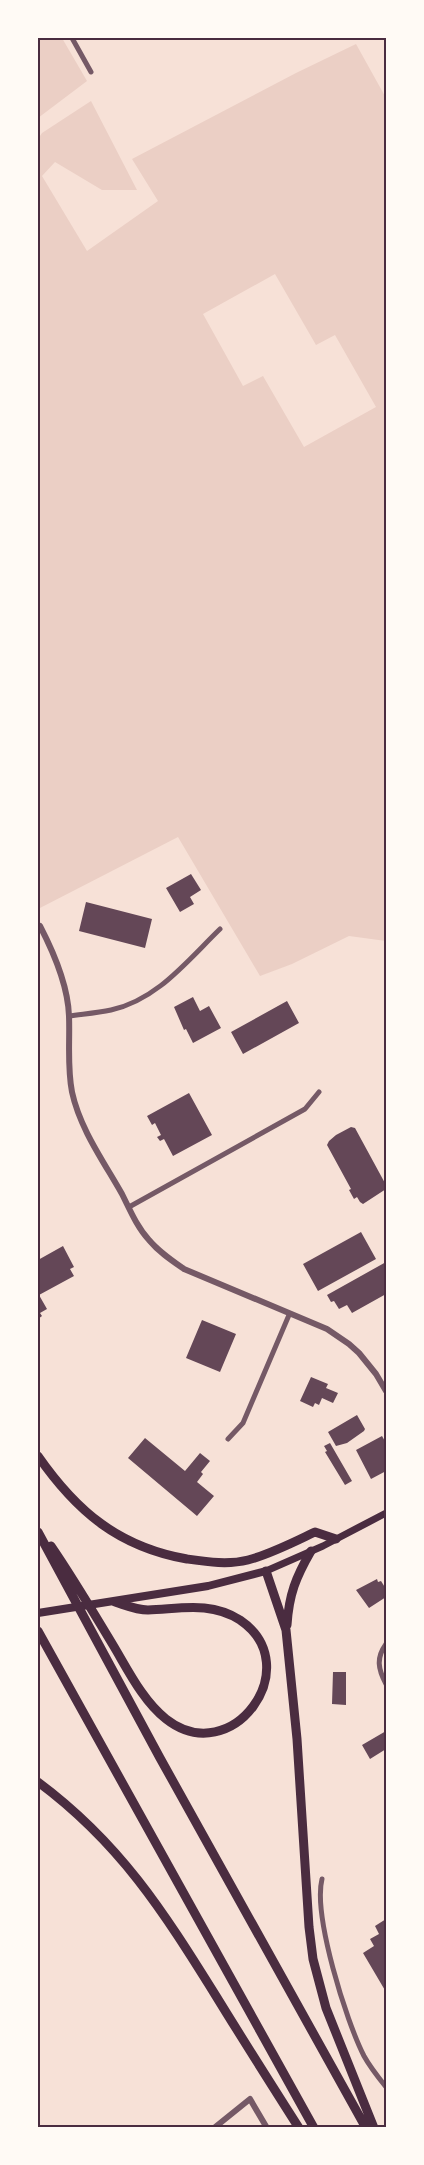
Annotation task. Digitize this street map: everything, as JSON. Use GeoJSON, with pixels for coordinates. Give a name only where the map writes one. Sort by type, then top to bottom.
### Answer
{"type":"FeatureCollection","features":[{"type":"Feature","properties":{"kind":"highway"},"geometry":{"type":"LineString","coordinates":[[38,1456],[66,1494],[103,1526],[120,1537],[147,1549],[171,1556],[210,1563],[228,1563],[264,1555],[315,1532],[336,1539]]}},
{"type":"Feature","properties":{"kind":"highway"},"geometry":{"type":"LineString","coordinates":[[38,1527],[69,1572],[137,1685],[167,1720],[192,1731],[212,1731],[239,1722],[253,1709],[262,1694],[266,1669],[265,1658],[256,1637],[242,1621],[221,1610],[208,1608],[189,1606],[148,1610],[115,1602]]}},
{"type":"Feature","properties":{"kind":"highway"},"geometry":{"type":"LineString","coordinates":[[38,1532],[160,1758],[366,2128]]}},
{"type":"Feature","properties":{"kind":"highway"},"geometry":{"type":"LineString","coordinates":[[311,1551],[296,1577],[289,1601],[286,1630],[297,1739],[309,1927],[313,1959],[326,2008],[374,2128]]}},
{"type":"Feature","properties":{"kind":"highway"},"geometry":{"type":"LineString","coordinates":[[266,1571],[286,1630]]}},
{"type":"Feature","properties":{"kind":"highway"},"geometry":{"type":"LineString","coordinates":[[38,1631],[60,1674],[314,2128]]}},
{"type":"Feature","properties":{"kind":"highway"},"geometry":{"type":"LineString","coordinates":[[38,1641],[60,1674]]}},
{"type":"Feature","properties":{"kind":"highway"},"geometry":{"type":"LineString","coordinates":[[38,1782],[63,1800],[92,1827],[141,1881],[167,1917],[299,2128]]}},
{"type":"Feature","properties":{"kind":"main road"},"geometry":{"type":"LineString","coordinates":[[38,1613],[208,1586],[266,1571],[336,1539],[386,1513]]}},
{"type":"Feature","properties":{"kind":"street"},"geometry":{"type":"LineString","coordinates":[[72,38],[91,72]]}},
{"type":"Feature","properties":{"kind":"street"},"geometry":{"type":"LineString","coordinates":[[40,926],[56,960],[69,1016],[68,1060],[72,1092],[89,1137],[147,1238],[164,1256],[184,1269],[327,1329],[349,1344],[376,1374],[386,1391]]}},
{"type":"Feature","properties":{"kind":"street"},"geometry":{"type":"LineString","coordinates":[[69,1016],[111,1010],[139,1000],[165,984],[220,929]]}},
{"type":"Feature","properties":{"kind":"street"},"geometry":{"type":"LineString","coordinates":[[129,1207],[305,1109],[319,1092]]}},
{"type":"Feature","properties":{"kind":"street"},"geometry":{"type":"LineString","coordinates":[[228,1438],[243,1423],[289,1314]]}},
{"type":"Feature","properties":{"kind":"street"},"geometry":{"type":"LineString","coordinates":[[386,1644],[378,1662],[379,1671],[386,1684]]}},
{"type":"Feature","properties":{"kind":"street"},"geometry":{"type":"LineString","coordinates":[[322,1878],[319,1889],[320,1907],[331,1963],[355,2036],[364,2057],[386,2087]]}},
{"type":"Feature","properties":{"kind":"street"},"geometry":{"type":"LineString","coordinates":[[214,2128],[250,2099],[267,2128]]}},
{"type":"Feature","properties":{"kind":"shaded area"},"geometry":{"type":"Polygon","coordinates":[[[38,38],[62,38],[87,81],[38,118],[38,38]]]}},
{"type":"Feature","properties":{"kind":"shaded area"},"geometry":{"type":"Polygon","coordinates":[[[356,44],[386,98],[386,941],[349,936],[292,964],[260,976],[178,837],[38,909],[38,139],[42,133],[91,101],[137,190],[102,190],[55,162],[42,176],[87,251],[158,201],[132,159],[296,73],[356,44]],[[275,274],[203,314],[243,386],[263,376],[304,447],[376,407],[335,335],[316,345],[275,274]]]}},
{"type":"Feature","properties":{"kind":"building"},"geometry":{"type":"Polygon","coordinates":[[[191,874],[201,890],[190,897],[194,904],[180,912],[166,888],[191,874]]]}},
{"type":"Feature","properties":{"kind":"building"},"geometry":{"type":"Polygon","coordinates":[[[86,902],[152,919],[145,948],[79,931],[86,902]]]}},
{"type":"Feature","properties":{"kind":"building"},"geometry":{"type":"Polygon","coordinates":[[[193,997],[200,1011],[209,1006],[221,1028],[193,1043],[186,1029],[184,1030],[174,1007],[193,997]]]}},
{"type":"Feature","properties":{"kind":"building"},"geometry":{"type":"Polygon","coordinates":[[[287,1001],[299,1023],[243,1054],[231,1032],[287,1001]]]}},
{"type":"Feature","properties":{"kind":"building"},"geometry":{"type":"Polygon","coordinates":[[[189,1093],[212,1135],[173,1156],[164,1139],[160,1141],[157,1137],[161,1135],[155,1123],[152,1125],[147,1116],[189,1093]]]}},
{"type":"Feature","properties":{"kind":"building"},"geometry":{"type":"Polygon","coordinates":[[[351,1127],[355,1128],[386,1185],[386,1189],[363,1204],[357,1197],[354,1199],[349,1190],[351,1189],[327,1145],[336,1135],[351,1127]]]}},
{"type":"Feature","properties":{"kind":"building"},"geometry":{"type":"Polygon","coordinates":[[[361,1232],[376,1259],[318,1291],[303,1264],[361,1232]]]}},
{"type":"Feature","properties":{"kind":"building"},"geometry":{"type":"Polygon","coordinates":[[[63,1246],[74,1267],[70,1269],[74,1276],[39,1295],[47,1309],[40,1313],[42,1316],[38,1319],[38,1260],[63,1246]]]}},
{"type":"Feature","properties":{"kind":"building"},"geometry":{"type":"Polygon","coordinates":[[[386,1262],[386,1294],[352,1313],[347,1305],[339,1309],[334,1301],[331,1302],[327,1295],[386,1262]]]}},
{"type":"Feature","properties":{"kind":"building"},"geometry":{"type":"Polygon","coordinates":[[[202,1320],[236,1334],[220,1372],[186,1358],[202,1320]]]}},
{"type":"Feature","properties":{"kind":"building"},"geometry":{"type":"Polygon","coordinates":[[[311,1377],[328,1384],[326,1388],[338,1393],[333,1403],[322,1398],[319,1405],[315,1403],[313,1407],[300,1401],[311,1377]]]}},
{"type":"Feature","properties":{"kind":"building"},"geometry":{"type":"Polygon","coordinates":[[[357,1415],[365,1429],[364,1431],[347,1443],[336,1446],[328,1432],[357,1415]]]}},
{"type":"Feature","properties":{"kind":"building"},"geometry":{"type":"Polygon","coordinates":[[[382,1436],[386,1443],[386,1471],[371,1479],[356,1450],[382,1436]]]}},
{"type":"Feature","properties":{"kind":"building"},"geometry":{"type":"Polygon","coordinates":[[[145,1438],[185,1471],[200,1453],[210,1461],[201,1472],[203,1474],[197,1482],[214,1496],[197,1516],[128,1458],[145,1438]]]}},
{"type":"Feature","properties":{"kind":"building"},"geometry":{"type":"Polygon","coordinates":[[[330,1443],[352,1481],[345,1485],[325,1452],[327,1451],[324,1446],[330,1443]]]}},
{"type":"Feature","properties":{"kind":"building"},"geometry":{"type":"Polygon","coordinates":[[[377,1579],[378,1582],[381,1581],[386,1589],[386,1597],[369,1608],[356,1590],[377,1579]]]}},
{"type":"Feature","properties":{"kind":"building"},"geometry":{"type":"Polygon","coordinates":[[[333,1672],[346,1672],[346,1705],[332,1704],[333,1672]]]}},
{"type":"Feature","properties":{"kind":"building"},"geometry":{"type":"Polygon","coordinates":[[[386,1731],[386,1749],[370,1759],[362,1745],[386,1731]]]}},
{"type":"Feature","properties":{"kind":"building"},"geometry":{"type":"Polygon","coordinates":[[[386,1919],[386,1992],[363,1953],[374,1946],[370,1939],[379,1934],[375,1926],[386,1919]]]}}]}
